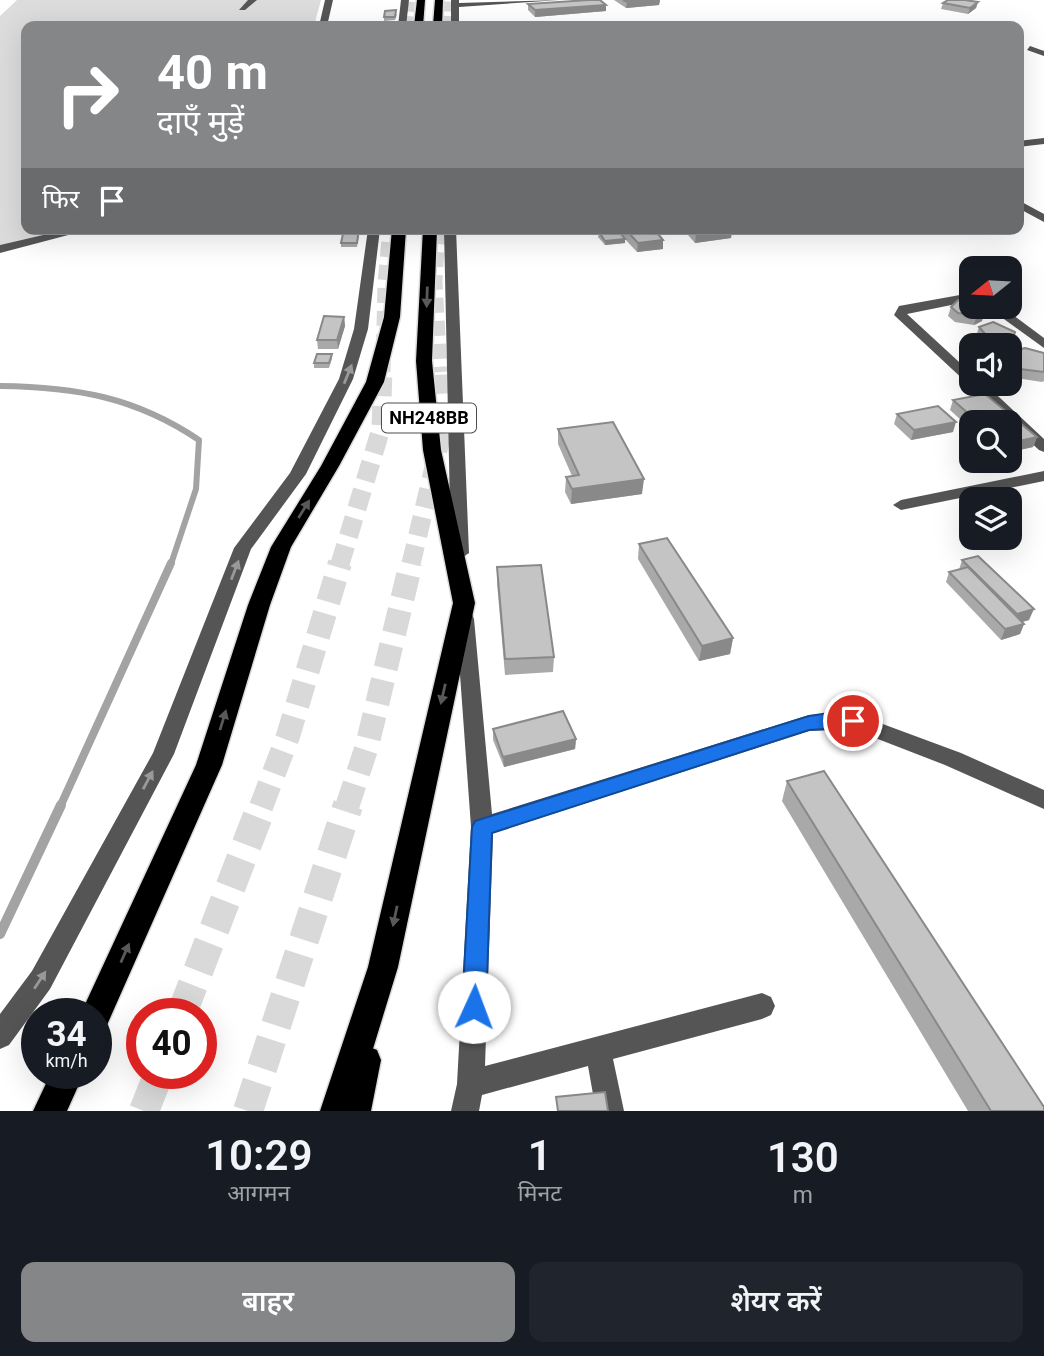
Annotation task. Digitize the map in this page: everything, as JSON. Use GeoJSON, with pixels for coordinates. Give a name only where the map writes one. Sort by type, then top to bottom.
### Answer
{"type":"FeatureCollection","features":[{"type":"Feature","properties":{"kind":"highway"},"geometry":{"type":"LineString","coordinates":[[419,21],[421,0]]}},
{"type":"Feature","properties":{"kind":"highway"},"geometry":{"type":"LineString","coordinates":[[438,21],[439,0]]}},
{"type":"Feature","properties":{"kind":"highway","name":"NH248BB"},"geometry":{"type":"LineString","coordinates":[[103,998],[209,765],[259,605],[281,547],[360,414],[375,382],[389,337],[398,235]]}},
{"type":"Feature","properties":{"kind":"highway","name":"NH248BB"},"geometry":{"type":"LineString","coordinates":[[430,235],[424,361],[432,450],[464,603]]}},
{"type":"Feature","properties":{"kind":"highway"},"geometry":{"type":"LineString","coordinates":[[337,1111],[383,967],[464,603]]}},
{"type":"Feature","properties":{"kind":"highway"},"geometry":{"type":"LineString","coordinates":[[50,1111],[60,1089]]}},
{"type":"Feature","properties":{"kind":"main road"},"geometry":{"type":"LineString","coordinates":[[358,1111],[383,967]]}},
{"type":"Feature","properties":{"kind":"street"},"geometry":{"type":"LineString","coordinates":[[242,8],[253,0]]}},
{"type":"Feature","properties":{"kind":"street"},"geometry":{"type":"LineString","coordinates":[[324,21],[329,0]]}},
{"type":"Feature","properties":{"kind":"street"},"geometry":{"type":"LineString","coordinates":[[403,21],[405,0]]}},
{"type":"Feature","properties":{"kind":"street"},"geometry":{"type":"LineString","coordinates":[[455,21],[455,3],[507,4],[556,0]]}},
{"type":"Feature","properties":{"kind":"street"},"geometry":{"type":"LineString","coordinates":[[507,4],[514,11]]}},
{"type":"Feature","properties":{"kind":"street"},"geometry":{"type":"LineString","coordinates":[[1030,48],[1044,54]]}},
{"type":"Feature","properties":{"kind":"street"},"geometry":{"type":"LineString","coordinates":[[1024,143],[1044,141]]}},
{"type":"Feature","properties":{"kind":"street"},"geometry":{"type":"LineString","coordinates":[[1024,207],[1044,219]]}},
{"type":"Feature","properties":{"kind":"street"},"geometry":{"type":"LineString","coordinates":[[0,249],[60,235]]}},
{"type":"Feature","properties":{"kind":"street"},"geometry":{"type":"LineString","coordinates":[[0,1036],[41,980],[163,754],[243,548],[298,474],[346,379],[361,330],[373,235]]}},
{"type":"Feature","properties":{"kind":"street"},"geometry":{"type":"LineString","coordinates":[[450,235],[458,421],[459,543],[482,827],[471,1084],[465,1111]]}},
{"type":"Feature","properties":{"kind":"street"},"geometry":{"type":"LineString","coordinates":[[959,299],[904,309],[900,315],[959,369]]}},
{"type":"Feature","properties":{"kind":"street"},"geometry":{"type":"LineString","coordinates":[[1010,319],[1044,344]]}},
{"type":"Feature","properties":{"kind":"street"},"geometry":{"type":"LineString","coordinates":[[988,396],[1044,447]]}},
{"type":"Feature","properties":{"kind":"street"},"geometry":{"type":"LineString","coordinates":[[901,505],[1044,477]]}},
{"type":"Feature","properties":{"kind":"street"},"geometry":{"type":"LineString","coordinates":[[482,827],[809,723],[836,720],[863,724],[1044,800]]}},
{"type":"Feature","properties":{"kind":"street"},"geometry":{"type":"LineString","coordinates":[[471,1084],[762,1006]]}},
{"type":"Feature","properties":{"kind":"street"},"geometry":{"type":"LineString","coordinates":[[598,1049],[610,1111]]}},
{"type":"Feature","properties":{"kind":"shaded area"},"geometry":{"type":"Polygon","coordinates":[[[17,0],[321,0],[315,21],[21,21],[21,235],[44,235],[0,245],[0,16],[17,0]]]}},
{"type":"Feature","properties":{"kind":"building"},"geometry":{"type":"Polygon","coordinates":[[[600,0],[606,5],[535,10],[528,4],[600,0]]]}},
{"type":"Feature","properties":{"kind":"building"},"geometry":{"type":"Polygon","coordinates":[[[948,0],[978,2],[970,8],[943,3],[948,0]]]}},
{"type":"Feature","properties":{"kind":"building"},"geometry":{"type":"Polygon","coordinates":[[[396,10],[395,17],[384,17],[385,11],[396,10]]]}},
{"type":"Feature","properties":{"kind":"building"},"geometry":{"type":"Polygon","coordinates":[[[343,235],[358,235],[357,243],[341,243],[343,235]]]}},
{"type":"Feature","properties":{"kind":"building"},"geometry":{"type":"Polygon","coordinates":[[[601,235],[622,235],[625,239],[605,241],[601,235]]]}},
{"type":"Feature","properties":{"kind":"building"},"geometry":{"type":"Polygon","coordinates":[[[631,235],[659,235],[663,240],[638,243],[631,235]]]}},
{"type":"Feature","properties":{"kind":"building"},"geometry":{"type":"Polygon","coordinates":[[[958,300],[959,300],[959,313],[951,307],[958,300]]]}},
{"type":"Feature","properties":{"kind":"building"},"geometry":{"type":"Polygon","coordinates":[[[324,316],[344,317],[337,340],[317,340],[324,316]]]}},
{"type":"Feature","properties":{"kind":"building"},"geometry":{"type":"Polygon","coordinates":[[[993,322],[1015,332],[984,333],[979,327],[993,322]]]}},
{"type":"Feature","properties":{"kind":"building"},"geometry":{"type":"Polygon","coordinates":[[[1022,349],[1044,353],[1044,372],[1022,369],[1022,349]]]}},
{"type":"Feature","properties":{"kind":"building"},"geometry":{"type":"Polygon","coordinates":[[[317,354],[332,354],[329,363],[314,363],[317,354]]]}},
{"type":"Feature","properties":{"kind":"building"},"geometry":{"type":"Polygon","coordinates":[[[987,396],[1004,410],[964,410],[953,400],[987,396]]]}},
{"type":"Feature","properties":{"kind":"building"},"geometry":{"type":"Polygon","coordinates":[[[938,406],[956,422],[914,430],[897,414],[938,406]]]}},
{"type":"Feature","properties":{"kind":"building"},"geometry":{"type":"Polygon","coordinates":[[[613,422],[644,479],[572,489],[566,477],[579,475],[558,429],[613,422]]]}},
{"type":"Feature","properties":{"kind":"building"},"geometry":{"type":"Polygon","coordinates":[[[1022,425],[1037,437],[1022,440],[1022,425]]]}},
{"type":"Feature","properties":{"kind":"building"},"geometry":{"type":"Polygon","coordinates":[[[667,538],[733,638],[702,646],[639,544],[667,538]]]}},
{"type":"Feature","properties":{"kind":"building"},"geometry":{"type":"Polygon","coordinates":[[[978,556],[1034,609],[1017,614],[962,560],[978,556]]]}},
{"type":"Feature","properties":{"kind":"building"},"geometry":{"type":"Polygon","coordinates":[[[541,565],[554,657],[505,659],[497,567],[541,565]]]}},
{"type":"Feature","properties":{"kind":"building"},"geometry":{"type":"Polygon","coordinates":[[[968,567],[1024,624],[1005,629],[949,572],[968,567]]]}},
{"type":"Feature","properties":{"kind":"building"},"geometry":{"type":"Polygon","coordinates":[[[563,711],[576,739],[503,757],[493,729],[563,711]]]}},
{"type":"Feature","properties":{"kind":"building"},"geometry":{"type":"Polygon","coordinates":[[[824,771],[1044,1107],[1044,1111],[991,1111],[787,781],[824,771]]]}},
{"type":"Feature","properties":{"kind":"building"},"geometry":{"type":"Polygon","coordinates":[[[605,1092],[608,1111],[558,1111],[556,1097],[605,1092]]]}},
{"type":"Feature","properties":{"kind":"waterway"},"geometry":{"type":"LineString","coordinates":[[0,386],[54,389],[104,397],[152,414],[199,440],[196,489],[171,564]]}},
{"type":"Feature","properties":{"kind":"waterway"},"geometry":{"type":"LineString","coordinates":[[60,807],[171,563]]}},
{"type":"Feature","properties":{"kind":"waterway"},"geometry":{"type":"LineString","coordinates":[[0,934],[61,805]]}},
{"type":"Feature","properties":{"kind":"tunnel"},"geometry":{"type":"LineString","coordinates":[[408,21],[410,0]]}},
{"type":"Feature","properties":{"kind":"tunnel"},"geometry":{"type":"LineString","coordinates":[[447,21],[448,0]]}},
{"type":"Feature","properties":{"kind":"tunnel"},"geometry":{"type":"LineString","coordinates":[[383,372],[385,283],[389,235]]}},
{"type":"Feature","properties":{"kind":"tunnel"},"geometry":{"type":"LineString","coordinates":[[438,235],[435,282],[440,372]]}},
{"type":"Feature","properties":{"kind":"tunnel"},"geometry":{"type":"LineString","coordinates":[[340,564],[381,429],[383,370]]}},
{"type":"Feature","properties":{"kind":"tunnel"},"geometry":{"type":"LineString","coordinates":[[411,564],[443,429],[440,370]]}},
{"type":"Feature","properties":{"kind":"tunnel"},"geometry":{"type":"LineString","coordinates":[[261,807],[288,736],[340,563]]}},
{"type":"Feature","properties":{"kind":"tunnel"},"geometry":{"type":"LineString","coordinates":[[347,807],[367,746],[411,563]]}},
{"type":"Feature","properties":{"kind":"tunnel"},"geometry":{"type":"LineString","coordinates":[[188,998],[262,805]]}},
{"type":"Feature","properties":{"kind":"tunnel"},"geometry":{"type":"LineString","coordinates":[[248,1111],[348,805]]}},
{"type":"Feature","properties":{"kind":"tunnel"},"geometry":{"type":"LineString","coordinates":[[144,1111],[153,1089]]}},
{"type":"Feature","properties":{"kind":"route"},"geometry":{"type":"LineString","coordinates":[[474,1007],[482,827],[809,723],[853,721]]}}]}
